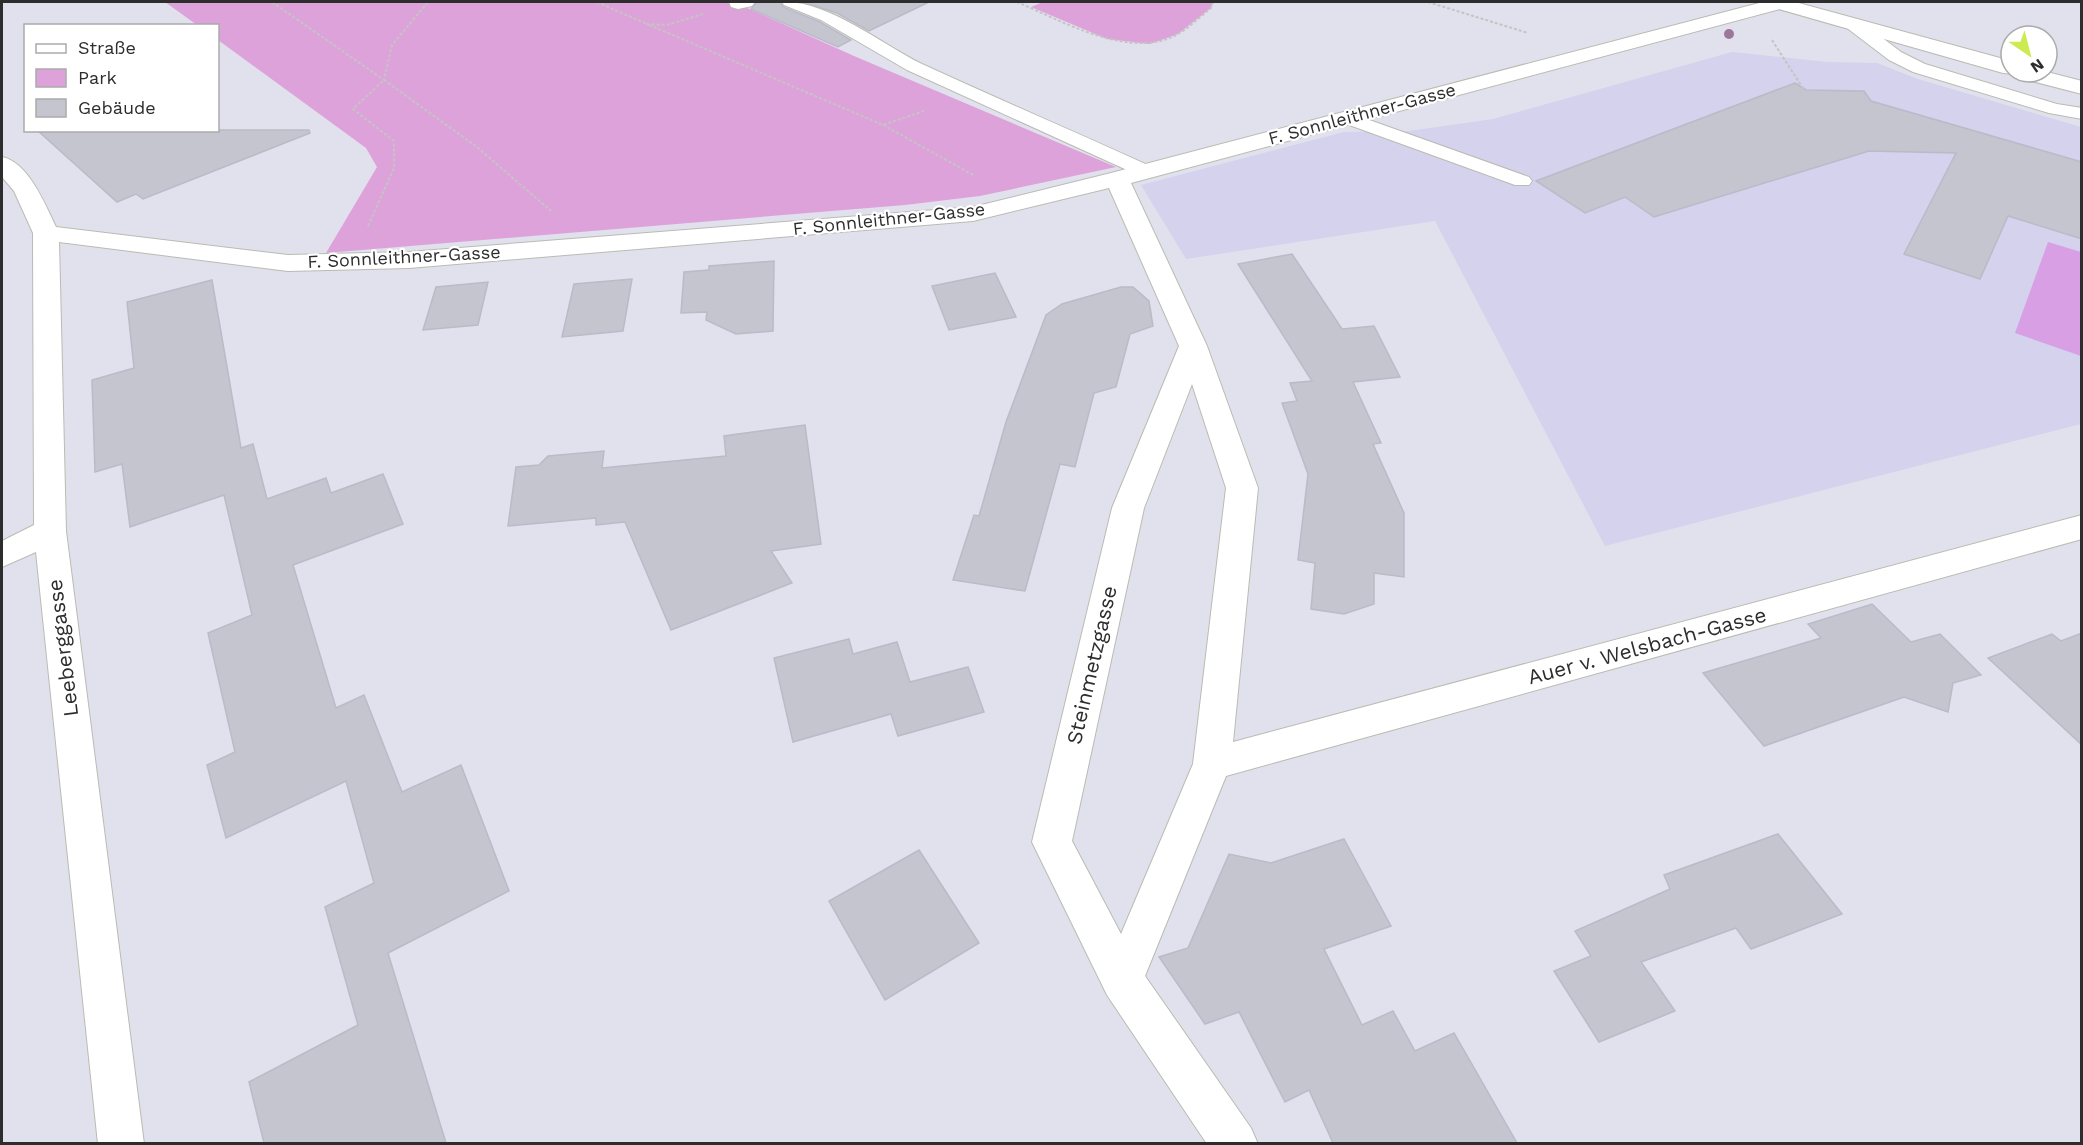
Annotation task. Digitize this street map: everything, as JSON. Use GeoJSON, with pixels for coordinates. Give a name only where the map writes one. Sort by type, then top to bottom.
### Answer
{"type":"FeatureCollection","features":[{"type":"Feature","properties":{"kind":"street","name":"F. Sonnleithner-Gasse"},"geometry":{"type":"LineString","coordinates":[[46,232],[288,263],[409,260],[973,214],[1131,175],[1777,2]]}},
{"type":"Feature","properties":{"kind":"street"},"geometry":{"type":"LineString","coordinates":[[1777,2],[1999,65]]}},
{"type":"Feature","properties":{"kind":"street"},"geometry":{"type":"LineString","coordinates":[[2059,82],[2082,88]]}},
{"type":"Feature","properties":{"kind":"street"},"geometry":{"type":"LineString","coordinates":[[1122,980],[1212,764],[1242,488],[1194,346],[1131,175]]}},
{"type":"Feature","properties":{"kind":"street","name":"Leeberggasse"},"geometry":{"type":"LineString","coordinates":[[9,183],[46,232],[50,531],[121,1143]]}},
{"type":"Feature","properties":{"kind":"street","name":"Steinmetzgasse"},"geometry":{"type":"LineString","coordinates":[[1194,346],[1128,508],[1052,842],[1122,980],[1235,1143]]}},
{"type":"Feature","properties":{"kind":"street","name":"Auer v. Welsbach-Gasse"},"geometry":{"type":"LineString","coordinates":[[1212,764],[2082,527]]}},
{"type":"Feature","properties":{"kind":"street"},"geometry":{"type":"LineString","coordinates":[[2,555],[50,531]]}},
{"type":"Feature","properties":{"kind":"lane"},"geometry":{"type":"LineString","coordinates":[[790,2],[827,17],[912,66],[972,93],[1131,175]]}},
{"type":"Feature","properties":{"kind":"lane"},"geometry":{"type":"LineString","coordinates":[[1853,24],[1895,56],[1919,68],[2055,110],[2082,114]]}},
{"type":"Feature","properties":{"kind":"lane"},"geometry":{"type":"LineString","coordinates":[[1347,118],[1522,181]]}},
{"type":"Feature","properties":{"kind":"path"},"geometry":{"type":"LineString","coordinates":[[272,2],[477,147],[558,218],[555,248]]}},
{"type":"Feature","properties":{"kind":"path"},"geometry":{"type":"LineString","coordinates":[[351,261],[394,168],[394,141],[353,109],[384,80],[392,45],[428,2]]}},
{"type":"Feature","properties":{"kind":"path"},"geometry":{"type":"LineString","coordinates":[[597,2],[883,125],[981,179]]}},
{"type":"Feature","properties":{"kind":"path"},"geometry":{"type":"LineString","coordinates":[[646,24],[667,25],[742,2]]}},
{"type":"Feature","properties":{"kind":"path"},"geometry":{"type":"LineString","coordinates":[[1017,2],[1107,39],[1150,44],[1178,34],[1211,8],[1213,2]]}},
{"type":"Feature","properties":{"kind":"path"},"geometry":{"type":"LineString","coordinates":[[1428,2],[1589,53]]}},
{"type":"Feature","properties":{"kind":"path"},"geometry":{"type":"LineString","coordinates":[[1750,10],[1785,58],[1804,90]]}},
{"type":"Feature","properties":{"kind":"path"},"geometry":{"type":"LineString","coordinates":[[883,125],[972,93]]}},
{"type":"Feature","properties":{"kind":"shaded area"},"geometry":{"type":"Polygon","coordinates":[[[1732,52],[1827,62],[1877,63],[1918,79],[2081,127],[2081,424],[1605,546],[1435,221],[1186,259],[1141,185],[1344,132],[1409,131],[1493,119],[1732,52]]]}},
{"type":"Feature","properties":{"kind":"shaded area"},"geometry":{"type":"Polygon","coordinates":[[[2048,242],[2081,252],[2081,356],[2015,333],[2048,242]]]}},
{"type":"Feature","properties":{"kind":"green space"},"geometry":{"type":"Polygon","coordinates":[[[165,2],[734,2],[854,56],[1116,167],[980,196],[905,205],[326,253],[377,167],[366,148],[219,41],[219,24],[196,24],[165,2]]]}},
{"type":"Feature","properties":{"kind":"green space"},"geometry":{"type":"Polygon","coordinates":[[[1043,2],[1213,2],[1211,8],[1178,34],[1150,44],[1107,39],[1031,7],[1043,2]]]}},
{"type":"Feature","properties":{"kind":"building"},"geometry":{"type":"Polygon","coordinates":[[[757,2],[780,2],[783,7],[820,22],[851,40],[838,47],[751,9],[757,2]]]}},
{"type":"Feature","properties":{"kind":"building"},"geometry":{"type":"Polygon","coordinates":[[[802,2],[929,2],[869,31],[837,13],[802,2]]]}},
{"type":"Feature","properties":{"kind":"building"},"geometry":{"type":"Polygon","coordinates":[[[1795,83],[1806,90],[1864,91],[1871,101],[2082,162],[2082,239],[2008,216],[1980,279],[1904,254],[1956,153],[1869,151],[1654,217],[1625,197],[1585,213],[1536,181],[1795,83]]]}},
{"type":"Feature","properties":{"kind":"building"},"geometry":{"type":"Polygon","coordinates":[[[309,130],[310,133],[143,199],[136,194],[117,202],[39,132],[309,130]]]}},
{"type":"Feature","properties":{"kind":"building"},"geometry":{"type":"Polygon","coordinates":[[[1292,254],[1342,329],[1374,326],[1400,377],[1353,382],[1381,443],[1373,444],[1404,513],[1404,577],[1374,573],[1374,604],[1344,614],[1311,609],[1315,563],[1298,560],[1308,474],[1282,403],[1297,401],[1290,383],[1312,381],[1238,264],[1292,254]]]}},
{"type":"Feature","properties":{"kind":"building"},"geometry":{"type":"Polygon","coordinates":[[[774,261],[773,331],[736,334],[706,320],[707,312],[681,313],[684,272],[709,270],[709,266],[774,261]]]}},
{"type":"Feature","properties":{"kind":"building"},"geometry":{"type":"Polygon","coordinates":[[[995,273],[1016,317],[949,330],[932,286],[995,273]]]}},
{"type":"Feature","properties":{"kind":"building"},"geometry":{"type":"Polygon","coordinates":[[[632,279],[623,331],[562,337],[574,284],[632,279]]]}},
{"type":"Feature","properties":{"kind":"building"},"geometry":{"type":"Polygon","coordinates":[[[212,280],[241,448],[253,444],[267,499],[326,478],[331,493],[383,474],[403,524],[293,565],[336,708],[364,695],[402,792],[461,765],[509,891],[388,953],[446,1143],[264,1143],[249,1082],[358,1025],[325,907],[374,883],[346,781],[226,838],[207,765],[235,752],[208,633],[252,615],[224,495],[130,527],[122,464],[95,472],[92,380],[134,368],[127,302],[212,280]]]}},
{"type":"Feature","properties":{"kind":"building"},"geometry":{"type":"Polygon","coordinates":[[[488,282],[478,325],[423,330],[436,287],[488,282]]]}},
{"type":"Feature","properties":{"kind":"building"},"geometry":{"type":"Polygon","coordinates":[[[1121,287],[1133,287],[1149,301],[1153,326],[1130,334],[1116,387],[1094,393],[1075,467],[1060,464],[1025,591],[953,580],[974,515],[979,516],[1006,422],[1046,315],[1062,304],[1121,287]]]}},
{"type":"Feature","properties":{"kind":"building"},"geometry":{"type":"Polygon","coordinates":[[[805,425],[821,544],[771,551],[792,583],[671,630],[625,522],[596,525],[596,518],[508,526],[516,467],[539,465],[548,456],[604,451],[602,468],[726,456],[724,436],[805,425]]]}},
{"type":"Feature","properties":{"kind":"building"},"geometry":{"type":"Polygon","coordinates":[[[1872,604],[1911,642],[1940,634],[1981,675],[1953,683],[1948,712],[1904,697],[1764,746],[1703,673],[1821,638],[1808,624],[1872,604]]]}},
{"type":"Feature","properties":{"kind":"building"},"geometry":{"type":"Polygon","coordinates":[[[2082,633],[2082,745],[1988,658],[2052,634],[2061,641],[2082,633]]]}},
{"type":"Feature","properties":{"kind":"building"},"geometry":{"type":"Polygon","coordinates":[[[849,639],[853,654],[897,642],[910,682],[968,667],[984,712],[898,736],[891,714],[793,742],[774,658],[849,639]]]}},
{"type":"Feature","properties":{"kind":"building"},"geometry":{"type":"Polygon","coordinates":[[[1778,834],[1842,914],[1751,949],[1736,928],[1641,962],[1675,1011],[1599,1042],[1554,971],[1591,956],[1575,931],[1670,889],[1664,875],[1778,834]]]}},
{"type":"Feature","properties":{"kind":"building"},"geometry":{"type":"Polygon","coordinates":[[[1344,839],[1391,926],[1324,949],[1362,1025],[1393,1011],[1415,1051],[1454,1033],[1517,1143],[1333,1143],[1309,1090],[1285,1102],[1239,1012],[1205,1024],[1159,957],[1188,948],[1229,854],[1271,863],[1344,839]]]}},
{"type":"Feature","properties":{"kind":"building"},"geometry":{"type":"Polygon","coordinates":[[[919,850],[979,943],[885,1000],[829,901],[919,850]]]}}]}
